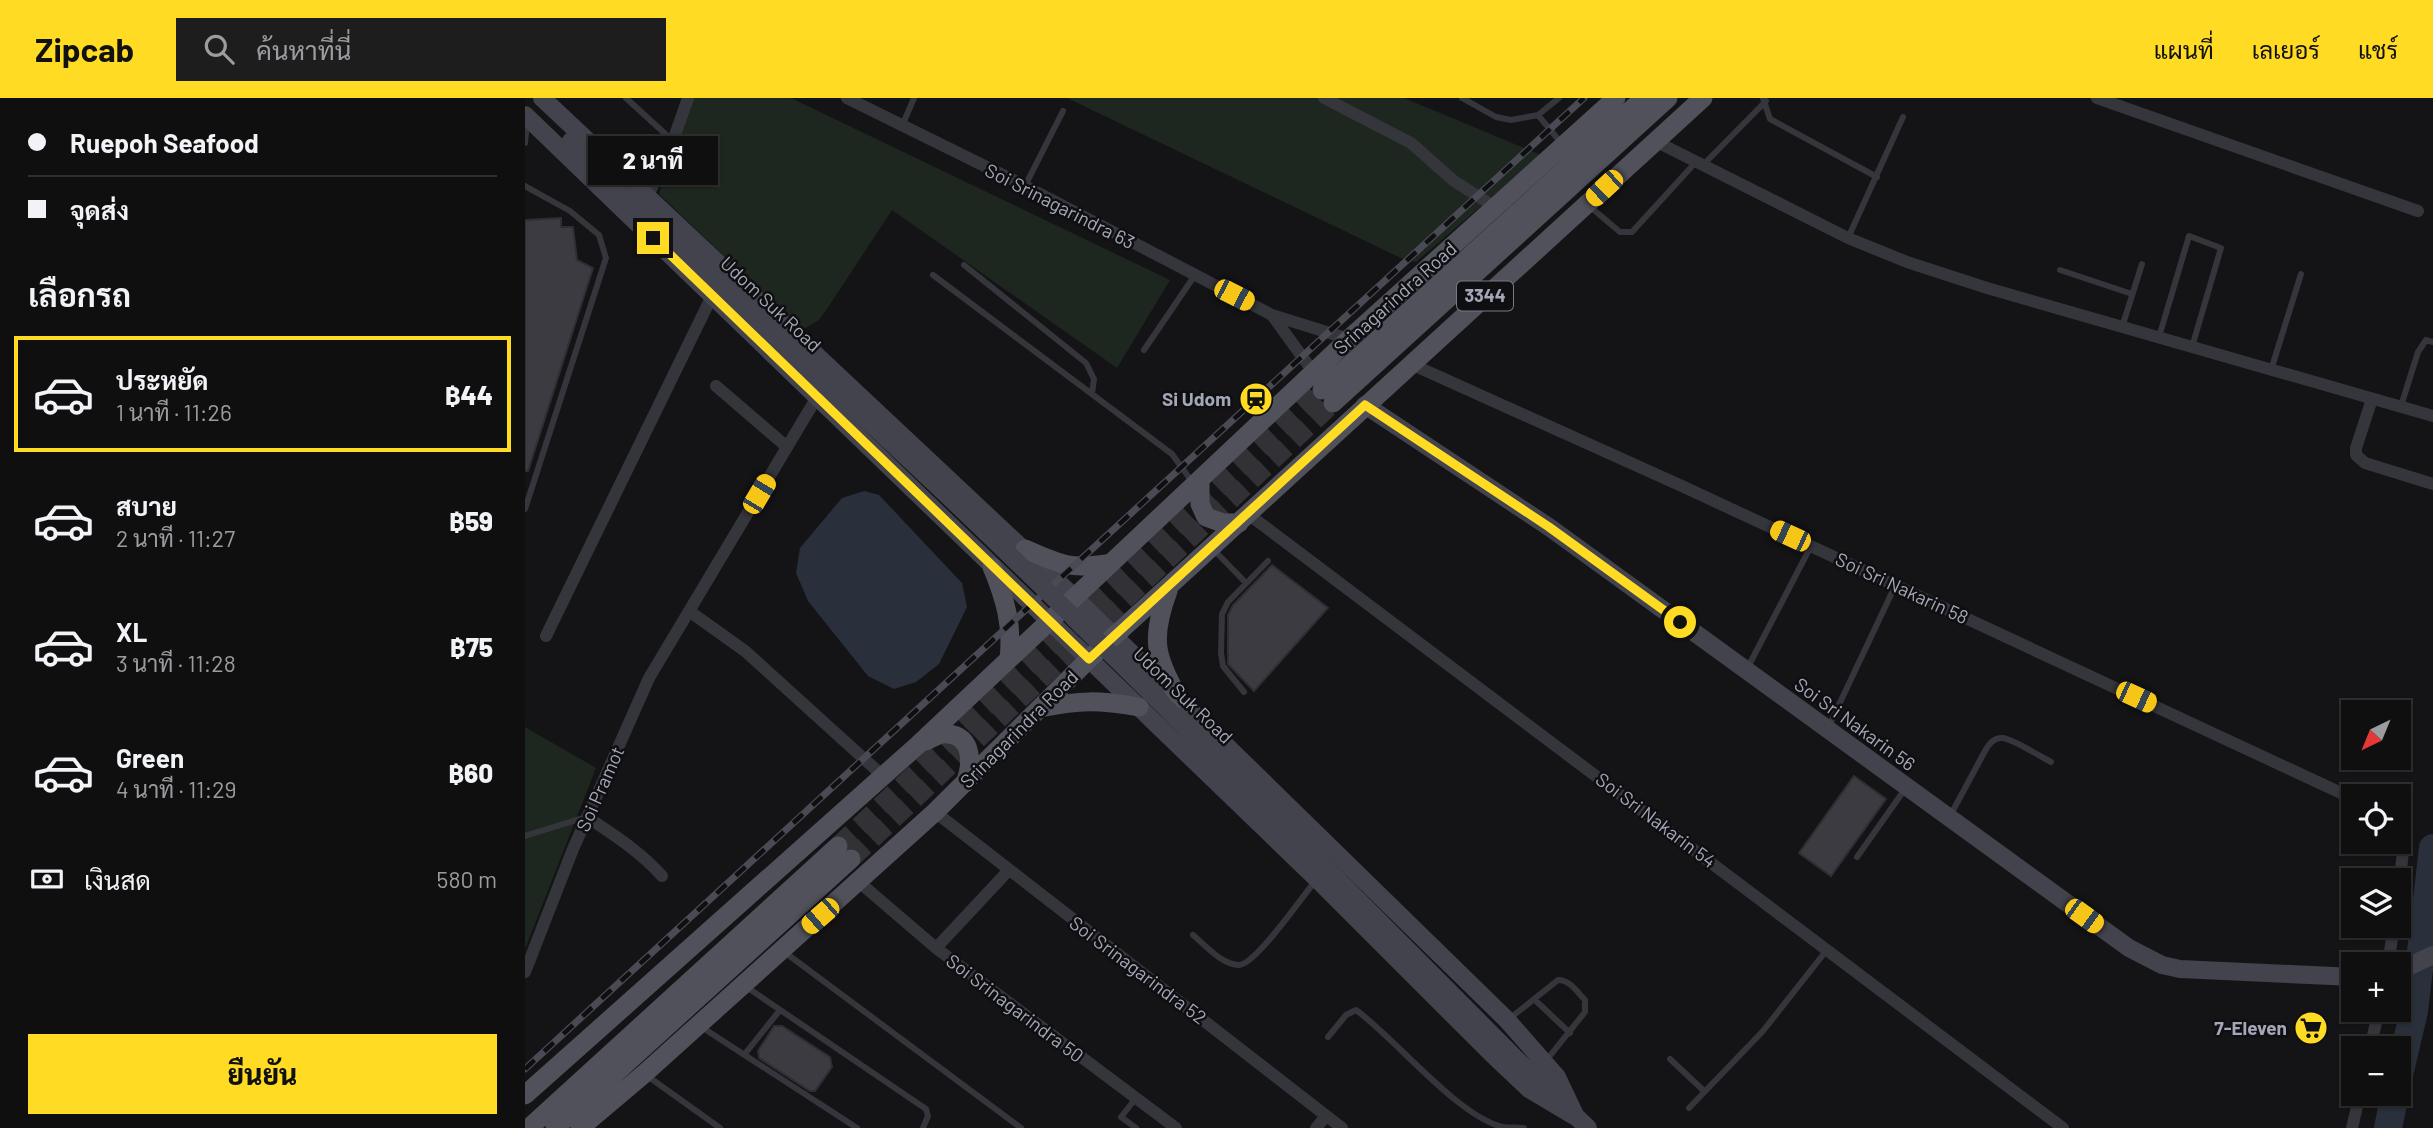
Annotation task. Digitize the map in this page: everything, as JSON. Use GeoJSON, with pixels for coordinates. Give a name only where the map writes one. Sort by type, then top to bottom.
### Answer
{"type":"FeatureCollection","features":[{"type":"Feature","properties":{"kind":"main road"},"geometry":{"type":"LineString","coordinates":[[541,98],[577,146]]}},
{"type":"Feature","properties":{"kind":"main road","name":"Udom Suk Road"},"geometry":{"type":"LineString","coordinates":[[541,98],[648,195],[1025,550],[1507,1020],[1557,1077],[1582,1122]]}},
{"type":"Feature","properties":{"kind":"main road","name":"Srinagarindra Road"},"geometry":{"type":"LineString","coordinates":[[1323,389],[1349,340],[1616,98]]}},
{"type":"Feature","properties":{"kind":"main road","name":"Srinagarindra Road"},"geometry":{"type":"LineString","coordinates":[[1323,389],[1644,98]]}},
{"type":"Feature","properties":{"kind":"main road","name":"Srinagarindra Road"},"geometry":{"type":"LineString","coordinates":[[525,1095],[919,744],[1227,454],[1323,389],[1668,98]]}},
{"type":"Feature","properties":{"kind":"main road","name":"Srinagarindra Road"},"geometry":{"type":"LineString","coordinates":[[580,1128],[645,1074],[859,882],[964,784],[1089,659],[1703,98]]}},
{"type":"Feature","properties":{"kind":"main road"},"geometry":{"type":"LineString","coordinates":[[526,112],[577,146]]}},
{"type":"Feature","properties":{"kind":"main road","name":"Udom Suk Road"},"geometry":{"type":"LineString","coordinates":[[526,112],[712,296],[1317,879],[1529,1089],[1582,1122]]}},
{"type":"Feature","properties":{"kind":"main road","name":"Udom Suk Road"},"geometry":{"type":"LineString","coordinates":[[577,146],[725,290],[946,494],[1180,722],[1582,1122]]}},
{"type":"Feature","properties":{"kind":"main road","name":"Soi Sri Nakarin 56"},"geometry":{"type":"LineString","coordinates":[[1365,405],[1549,527],[2129,948],[2162,965],[2180,969],[2341,976]]}},
{"type":"Feature","properties":{"kind":"main road"},"geometry":{"type":"LineString","coordinates":[[1197,482],[1199,504],[1206,517],[1215,522],[1243,519]]}},
{"type":"Feature","properties":{"kind":"main road"},"geometry":{"type":"LineString","coordinates":[[948,523],[968,531],[976,527],[979,513],[971,499]]}},
{"type":"Feature","properties":{"kind":"main road"},"geometry":{"type":"LineString","coordinates":[[1025,550],[1062,565],[1084,567],[1111,563]]}},
{"type":"Feature","properties":{"kind":"main road"},"geometry":{"type":"LineString","coordinates":[[992,567],[1005,598],[1011,643],[1009,659]]}},
{"type":"Feature","properties":{"kind":"main road"},"geometry":{"type":"LineString","coordinates":[[1170,587],[1160,614],[1156,641],[1167,678],[1179,698]]}},
{"type":"Feature","properties":{"kind":"main road"},"geometry":{"type":"LineString","coordinates":[[1039,709],[1075,701],[1101,700],[1139,707]]}},
{"type":"Feature","properties":{"kind":"main road"},"geometry":{"type":"LineString","coordinates":[[919,744],[946,733],[957,736],[967,746],[971,759],[964,784]]}},
{"type":"Feature","properties":{"kind":"main road"},"geometry":{"type":"LineString","coordinates":[[1252,817],[1249,798],[1253,792],[1262,789],[1276,794]]}},
{"type":"Feature","properties":{"kind":"main road"},"geometry":{"type":"LineString","coordinates":[[529,1128],[844,853],[555,1128]]}},
{"type":"Feature","properties":{"kind":"main road"},"geometry":{"type":"LineString","coordinates":[[2411,963],[2433,955]]}},
{"type":"Feature","properties":{"kind":"street"},"geometry":{"type":"LineString","coordinates":[[648,195],[673,141],[688,98]]}},
{"type":"Feature","properties":{"kind":"street","name":"Soi Srinagarindra 63"},"geometry":{"type":"LineString","coordinates":[[847,98],[1025,186],[1272,315],[1349,340]]}},
{"type":"Feature","properties":{"kind":"street"},"geometry":{"type":"LineString","coordinates":[[1324,98],[1411,143],[1454,181],[1496,207]]}},
{"type":"Feature","properties":{"kind":"street"},"geometry":{"type":"LineString","coordinates":[[2097,98],[2418,211]]}},
{"type":"Feature","properties":{"kind":"street"},"geometry":{"type":"LineString","coordinates":[[1655,141],[1698,165],[1848,238],[1907,262],[2433,416]]}},
{"type":"Feature","properties":{"kind":"street"},"geometry":{"type":"LineString","coordinates":[[546,636],[712,296]]}},
{"type":"Feature","properties":{"kind":"street","name":"Soi Srinagarindra 63"},"geometry":{"type":"LineString","coordinates":[[1272,315],[1323,389]]}},
{"type":"Feature","properties":{"kind":"street","name":"Soi Sri Nakarin 58"},"geometry":{"type":"LineString","coordinates":[[1411,364],[1811,546],[2341,793]]}},
{"type":"Feature","properties":{"kind":"street"},"geometry":{"type":"LineString","coordinates":[[716,386],[787,447]]}},
{"type":"Feature","properties":{"kind":"street","name":"Soi Pramot"},"geometry":{"type":"LineString","coordinates":[[525,972],[587,817],[649,678],[817,397]]}},
{"type":"Feature","properties":{"kind":"street"},"geometry":{"type":"LineString","coordinates":[[2372,399],[2356,455],[2365,463],[2433,484]]}},
{"type":"Feature","properties":{"kind":"street","name":"Soi Sri Nakarin 54"},"geometry":{"type":"LineString","coordinates":[[1243,519],[1827,949],[2063,1128]]}},
{"type":"Feature","properties":{"kind":"street"},"geometry":{"type":"LineString","coordinates":[[689,611],[745,651],[883,776]]}},
{"type":"Feature","properties":{"kind":"street","name":"Soi Srinagarindra 52"},"geometry":{"type":"LineString","coordinates":[[935,812],[1342,1128]]}},
{"type":"Feature","properties":{"kind":"street"},"geometry":{"type":"LineString","coordinates":[[587,817],[628,845],[662,876]]}},
{"type":"Feature","properties":{"kind":"street"},"geometry":{"type":"LineString","coordinates":[[936,948],[1008,871]]}},
{"type":"Feature","properties":{"kind":"street","name":"Soi Srinagarindra 50"},"geometry":{"type":"LineString","coordinates":[[859,882],[936,948],[1176,1128]]}},
{"type":"Feature","properties":{"kind":"street"},"geometry":{"type":"LineString","coordinates":[[2352,1128],[2357,1106]]}},
{"type":"Feature","properties":{"kind":"street"},"geometry":{"type":"LineString","coordinates":[[1316,1128],[1326,1116]]}},
{"type":"Feature","properties":{"kind":"lane"},"geometry":{"type":"LineString","coordinates":[[626,98],[673,141]]}},
{"type":"Feature","properties":{"kind":"lane"},"geometry":{"type":"LineString","coordinates":[[902,126],[914,98]]}},
{"type":"Feature","properties":{"kind":"lane"},"geometry":{"type":"LineString","coordinates":[[1462,98],[1496,117],[1511,120],[1538,115],[1559,98]]}},
{"type":"Feature","properties":{"kind":"lane"},"geometry":{"type":"LineString","coordinates":[[1587,204],[1620,232],[1632,232],[1765,100]]}},
{"type":"Feature","properties":{"kind":"lane"},"geometry":{"type":"LineString","coordinates":[[1765,100],[1770,119],[1877,177]]}},
{"type":"Feature","properties":{"kind":"lane"},"geometry":{"type":"LineString","coordinates":[[1025,186],[1063,111]]}},
{"type":"Feature","properties":{"kind":"lane"},"geometry":{"type":"LineString","coordinates":[[525,143],[526,112]]}},
{"type":"Feature","properties":{"kind":"lane"},"geometry":{"type":"LineString","coordinates":[[1538,115],[1564,146]]}},
{"type":"Feature","properties":{"kind":"lane"},"geometry":{"type":"LineString","coordinates":[[1848,238],[1903,117]]}},
{"type":"Feature","properties":{"kind":"lane"},"geometry":{"type":"LineString","coordinates":[[525,186],[570,211],[599,235],[606,258],[525,509]]}},
{"type":"Feature","properties":{"kind":"lane"},"geometry":{"type":"LineString","coordinates":[[2159,337],[2189,236],[2221,248],[2192,347]]}},
{"type":"Feature","properties":{"kind":"lane"},"geometry":{"type":"LineString","coordinates":[[2122,327],[2142,264]]}},
{"type":"Feature","properties":{"kind":"lane"},"geometry":{"type":"LineString","coordinates":[[964,265],[1086,363],[1094,379],[1092,394]]}},
{"type":"Feature","properties":{"kind":"lane"},"geometry":{"type":"LineString","coordinates":[[2060,270],[2132,294]]}},
{"type":"Feature","properties":{"kind":"lane"},"geometry":{"type":"LineString","coordinates":[[2271,370],[2301,274]]}},
{"type":"Feature","properties":{"kind":"lane"},"geometry":{"type":"LineString","coordinates":[[933,275],[1173,454],[1197,482]]}},
{"type":"Feature","properties":{"kind":"lane"},"geometry":{"type":"LineString","coordinates":[[1144,350],[1195,275]]}},
{"type":"Feature","properties":{"kind":"lane"},"geometry":{"type":"LineString","coordinates":[[2402,406],[2418,352],[2426,340],[2433,342]]}},
{"type":"Feature","properties":{"kind":"lane"},"geometry":{"type":"LineString","coordinates":[[1746,670],[1811,546]]}},
{"type":"Feature","properties":{"kind":"lane"},"geometry":{"type":"LineString","coordinates":[[1211,548],[1246,583]]}},
{"type":"Feature","properties":{"kind":"lane"},"geometry":{"type":"LineString","coordinates":[[1244,692],[1223,666],[1222,614],[1228,602],[1268,561]]}},
{"type":"Feature","properties":{"kind":"lane"},"geometry":{"type":"LineString","coordinates":[[1828,730],[1895,585]]}},
{"type":"Feature","properties":{"kind":"lane"},"geometry":{"type":"LineString","coordinates":[[1949,818],[1989,743],[1995,739],[2004,738],[2051,762]]}},
{"type":"Feature","properties":{"kind":"lane"},"geometry":{"type":"LineString","coordinates":[[1857,857],[1906,787]]}},
{"type":"Feature","properties":{"kind":"lane"},"geometry":{"type":"LineString","coordinates":[[525,836],[587,817]]}},
{"type":"Feature","properties":{"kind":"lane"},"geometry":{"type":"LineString","coordinates":[[1193,935],[1227,961],[1238,965],[1246,963],[1258,953],[1317,879]]}},
{"type":"Feature","properties":{"kind":"lane"},"geometry":{"type":"LineString","coordinates":[[1689,1108],[1763,1031],[1827,949]]}},
{"type":"Feature","properties":{"kind":"lane"},"geometry":{"type":"LineString","coordinates":[[781,950],[1021,1128]]}},
{"type":"Feature","properties":{"kind":"lane"},"geometry":{"type":"LineString","coordinates":[[1507,1020],[1558,980],[1572,986],[1585,1000],[1585,1012],[1545,1062]]}},
{"type":"Feature","properties":{"kind":"lane"},"geometry":{"type":"LineString","coordinates":[[743,985],[926,1109],[928,1116],[923,1128]]}},
{"type":"Feature","properties":{"kind":"lane"},"geometry":{"type":"LineString","coordinates":[[1535,1000],[1570,1033]]}},
{"type":"Feature","properties":{"kind":"lane"},"geometry":{"type":"LineString","coordinates":[[744,1055],[780,1010]]}},
{"type":"Feature","properties":{"kind":"lane"},"geometry":{"type":"LineString","coordinates":[[1328,1037],[1346,1015],[1356,1010],[1467,1108],[1495,1125],[1524,1128]]}},
{"type":"Feature","properties":{"kind":"lane"},"geometry":{"type":"LineString","coordinates":[[698,1025],[857,1128]]}},
{"type":"Feature","properties":{"kind":"lane"},"geometry":{"type":"LineString","coordinates":[[1670,1059],[1705,1091]]}},
{"type":"Feature","properties":{"kind":"lane"},"geometry":{"type":"LineString","coordinates":[[645,1074],[720,1128]]}},
{"type":"Feature","properties":{"kind":"lane"},"geometry":{"type":"LineString","coordinates":[[1136,1098],[1121,1116],[1136,1128]]}},
{"type":"Feature","properties":{"kind":"shaded area"},"geometry":{"type":"Polygon","coordinates":[[[690,98],[791,98],[1170,280],[1117,368],[892,210],[819,320],[802,330],[659,194],[690,98]]]}},
{"type":"Feature","properties":{"kind":"shaded area"},"geometry":{"type":"Polygon","coordinates":[[[1067,98],[1404,98],[1541,155],[1416,262],[1405,260],[1067,98]]]}},
{"type":"Feature","properties":{"kind":"shaded area"},"geometry":{"type":"Polygon","coordinates":[[[864,491],[879,495],[962,583],[967,607],[939,664],[916,682],[894,689],[868,676],[808,601],[796,573],[800,548],[842,498],[864,491]]]}},
{"type":"Feature","properties":{"kind":"shaded area"},"geometry":{"type":"Polygon","coordinates":[[[525,727],[596,768],[525,949],[525,727]]]}},
{"type":"Feature","properties":{"kind":"building"},"geometry":{"type":"Polygon","coordinates":[[[561,218],[561,227],[573,227],[577,260],[593,268],[528,471],[525,471],[525,220],[561,218]]]}},
{"type":"Feature","properties":{"kind":"building"},"geometry":{"type":"Polygon","coordinates":[[[1272,565],[1328,608],[1254,691],[1228,664],[1228,615],[1233,605],[1272,565]]]}},
{"type":"Feature","properties":{"kind":"building"},"geometry":{"type":"Polygon","coordinates":[[[1854,776],[1886,799],[1831,876],[1799,853],[1854,776]]]}},
{"type":"Feature","properties":{"kind":"building"},"geometry":{"type":"Polygon","coordinates":[[[774,1026],[782,1026],[830,1057],[832,1067],[815,1091],[810,1091],[759,1058],[758,1051],[774,1026]]]}},
{"type":"Feature","properties":{"kind":"waterway"},"geometry":{"type":"LineString","coordinates":[[2408,1036],[2414,1011],[2433,848]]}},
{"type":"Feature","properties":{"kind":"waterway"},"geometry":{"type":"LineString","coordinates":[[2388,1128],[2393,1106]]}},
{"type":"Feature","properties":{"kind":"tunnel"},"geometry":{"type":"LineString","coordinates":[[838,846],[1322,390]]}},
{"type":"Feature","properties":{"kind":"tunnel"},"geometry":{"type":"LineString","coordinates":[[851,859],[1333,403]]}},
{"type":"Feature","properties":{"kind":"railway"},"geometry":{"type":"LineString","coordinates":[[525,1069],[1584,98]]}},
{"type":"Feature","properties":{"kind":"place","name":"Si Udom"},"geometry":{"type":"Point","coordinates":[1256,399]}},
{"type":"Feature","properties":{"kind":"place","name":"7-Eleven"},"geometry":{"type":"Point","coordinates":[2311,1028]}},
{"type":"Feature","properties":{"kind":"route"},"geometry":{"type":"LineString","coordinates":[[653,238],[1089,659],[1365,405],[1549,527],[1680,622]]}}]}
